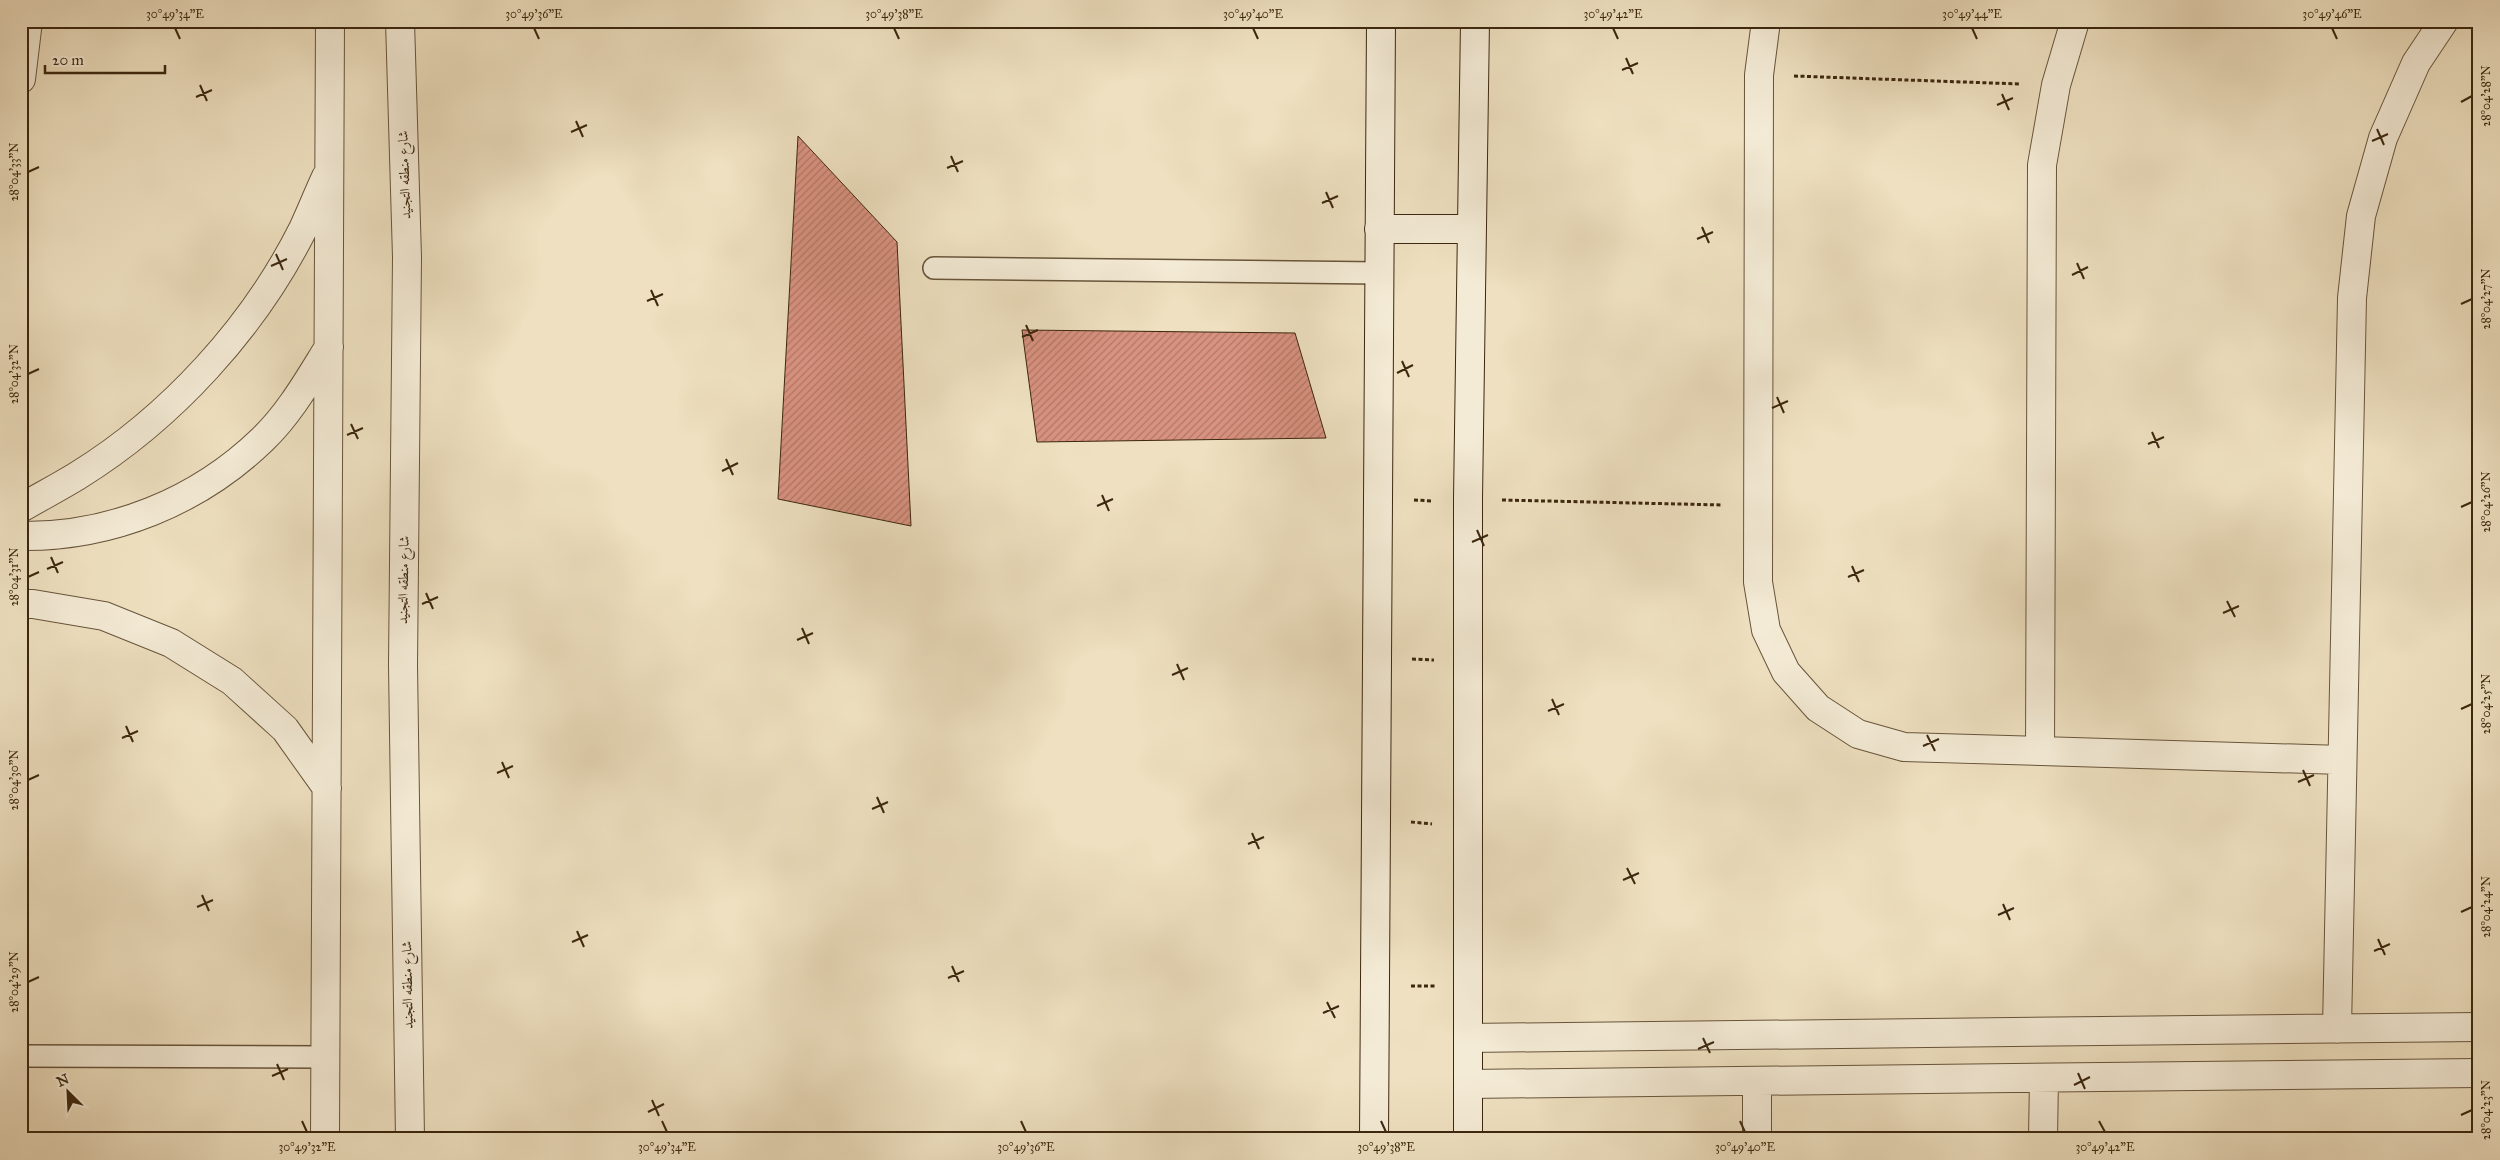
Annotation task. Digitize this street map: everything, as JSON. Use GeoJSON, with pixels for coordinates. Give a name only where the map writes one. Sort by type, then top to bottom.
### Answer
{"type":"FeatureCollection","features":[{"type":"Feature","properties":{"kind":"street"},"geometry":{"type":"LineString","coordinates":[[21,79],[28,21]]}},
{"type":"Feature","properties":{"kind":"street"},"geometry":{"type":"LineString","coordinates":[[325,1139],[330,21]]}},
{"type":"Feature","properties":{"kind":"street","name":"شارع منطقه التجنيد"},"geometry":{"type":"LineString","coordinates":[[400,21],[407,257],[403,664],[410,1139]]}},
{"type":"Feature","properties":{"kind":"street"},"geometry":{"type":"LineString","coordinates":[[1374,1139],[1381,21]]}},
{"type":"Feature","properties":{"kind":"street"},"geometry":{"type":"LineString","coordinates":[[1468,1139],[1468,501],[1475,21]]}},
{"type":"Feature","properties":{"kind":"street"},"geometry":{"type":"LineString","coordinates":[[1766,21],[1759,75],[1758,582],[1766,630],[1786,672],[1818,708],[1858,734],[1904,747],[2342,760]]}},
{"type":"Feature","properties":{"kind":"street"},"geometry":{"type":"LineString","coordinates":[[2040,751],[2042,165],[2056,86],[2076,21]]}},
{"type":"Feature","properties":{"kind":"street"},"geometry":{"type":"LineString","coordinates":[[2336,1029],[2352,298],[2361,216],[2383,138],[2416,63],[2444,21]]}},
{"type":"Feature","properties":{"kind":"street"},"geometry":{"type":"LineString","coordinates":[[21,508],[78,476],[133,436],[183,392],[228,342],[268,287],[302,230],[330,169]]}},
{"type":"Feature","properties":{"kind":"street"},"geometry":{"type":"LineString","coordinates":[[1379,229],[1472,229]]}},
{"type":"Feature","properties":{"kind":"street"},"geometry":{"type":"LineString","coordinates":[[21,536],[56,536],[114,526],[168,506],[218,476],[263,439],[300,395],[330,345]]}},
{"type":"Feature","properties":{"kind":"street"},"geometry":{"type":"LineString","coordinates":[[21,604],[33,604],[104,616],[171,643],[232,681],[285,730],[327,788]]}},
{"type":"Feature","properties":{"kind":"street"},"geometry":{"type":"LineString","coordinates":[[1468,1038],[2479,1027]]}},
{"type":"Feature","properties":{"kind":"street"},"geometry":{"type":"LineString","coordinates":[[1468,1084],[2479,1073]]}},
{"type":"Feature","properties":{"kind":"street"},"geometry":{"type":"LineString","coordinates":[[2043,1139],[2044,1078]]}},
{"type":"Feature","properties":{"kind":"street"},"geometry":{"type":"LineString","coordinates":[[1756,1082],[1757,1139]]}},
{"type":"Feature","properties":{"kind":"lane"},"geometry":{"type":"LineString","coordinates":[[934,268],[1379,273]]}},
{"type":"Feature","properties":{"kind":"lane"},"geometry":{"type":"LineString","coordinates":[[21,1056],[325,1057]]}},
{"type":"Feature","properties":{"kind":"path"},"geometry":{"type":"LineString","coordinates":[[1759,75],[2056,86]]}},
{"type":"Feature","properties":{"kind":"path"},"geometry":{"type":"LineString","coordinates":[[1378,498],[1758,506]]}},
{"type":"Feature","properties":{"kind":"path"},"geometry":{"type":"LineString","coordinates":[[1377,658],[1468,661]]}},
{"type":"Feature","properties":{"kind":"path"},"geometry":{"type":"LineString","coordinates":[[1376,818],[1468,828]]}},
{"type":"Feature","properties":{"kind":"path"},"geometry":{"type":"LineString","coordinates":[[1375,986],[1468,987]]}},
{"type":"Feature","properties":{"kind":"building"},"geometry":{"type":"Polygon","coordinates":[[[798,136],[897,242],[911,526],[778,499],[798,136]]]}},
{"type":"Feature","properties":{"kind":"building"},"geometry":{"type":"Polygon","coordinates":[[[1022,330],[1295,333],[1326,438],[1037,442],[1022,330]]]}}]}
